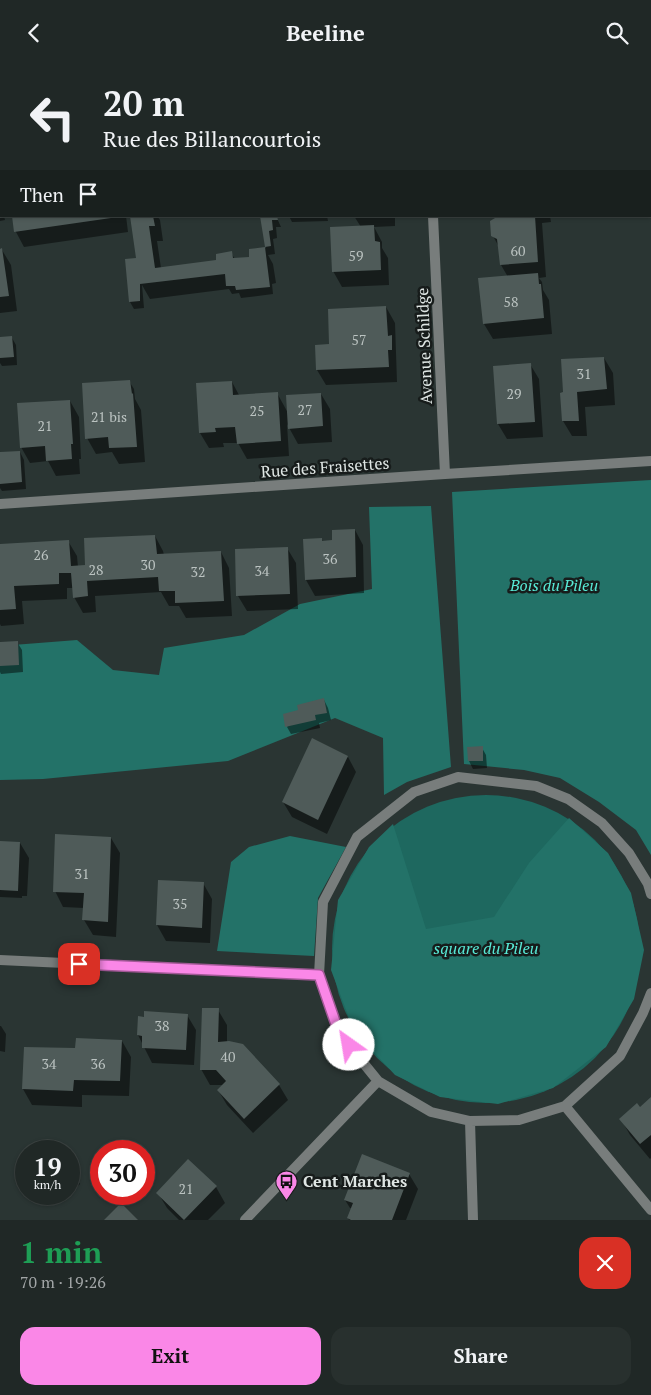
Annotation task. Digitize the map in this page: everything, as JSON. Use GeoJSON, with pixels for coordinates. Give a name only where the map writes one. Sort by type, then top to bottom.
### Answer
{"type":"FeatureCollection","features":[{"type":"Feature","properties":{"kind":"street","name":"Avenue Schildge"},"geometry":{"type":"LineString","coordinates":[[433,217],[445,474]]}},
{"type":"Feature","properties":{"kind":"street","name":"Rue des Fraisettes"},"geometry":{"type":"LineString","coordinates":[[0,504],[651,461]]}},
{"type":"Feature","properties":{"kind":"street"},"geometry":{"type":"LineString","coordinates":[[651,894],[648,884],[629,853],[602,823],[568,799],[536,786],[458,777],[414,792],[357,837],[323,902],[319,975],[339,1033],[378,1081],[431,1112],[470,1121],[518,1120],[565,1106],[620,1056],[643,1013],[651,993]]}},
{"type":"Feature","properties":{"kind":"street"},"geometry":{"type":"LineString","coordinates":[[0,960],[319,975]]}},
{"type":"Feature","properties":{"kind":"street"},"geometry":{"type":"LineString","coordinates":[[245,1220],[378,1081]]}},
{"type":"Feature","properties":{"kind":"street"},"geometry":{"type":"LineString","coordinates":[[565,1106],[651,1210]]}},
{"type":"Feature","properties":{"kind":"street"},"geometry":{"type":"LineString","coordinates":[[470,1121],[473,1220]]}},
{"type":"Feature","properties":{"kind":"green space","name":"Bois du Pileu"},"geometry":{"type":"Polygon","coordinates":[[[651,480],[651,855],[636,830],[599,802],[560,778],[524,770],[464,764],[452,492],[651,480]]]}},
{"type":"Feature","properties":{"kind":"green space"},"geometry":{"type":"Polygon","coordinates":[[[431,506],[451,767],[407,782],[384,795],[383,738],[335,718],[228,761],[43,779],[0,780],[0,646],[77,640],[113,670],[159,675],[164,648],[244,635],[300,604],[372,589],[369,507],[431,506]]]}},
{"type":"Feature","properties":{"kind":"green space","name":"square du Pileu"},"geometry":{"type":"Polygon","coordinates":[[[486,795],[516,798],[545,807],[571,821],[595,840],[614,864],[628,890],[637,919],[640,949],[637,979],[628,1008],[614,1034],[595,1058],[571,1077],[545,1091],[516,1100],[486,1103],[456,1100],[427,1091],[401,1077],[377,1058],[358,1034],[344,1008],[335,979],[332,949],[335,919],[344,890],[358,864],[377,840],[401,821],[427,807],[456,798],[486,795]]]}},
{"type":"Feature","properties":{"kind":"green space","name":"square du Pileu"},"geometry":{"type":"Polygon","coordinates":[[[569,818],[608,853],[631,893],[644,950],[634,999],[606,1047],[553,1088],[498,1104],[440,1097],[395,1075],[354,1031],[331,970],[338,900],[369,847],[393,824],[426,929],[494,917],[529,863],[569,818]]]}},
{"type":"Feature","properties":{"kind":"green space"},"geometry":{"type":"Polygon","coordinates":[[[290,836],[346,847],[318,898],[314,956],[217,951],[231,862],[249,847],[290,836]]]}},
{"type":"Feature","properties":{"kind":"building"},"geometry":{"type":"Polygon","coordinates":[[[12,217],[118,217],[14,232],[12,217]]]}},
{"type":"Feature","properties":{"kind":"building"},"geometry":{"type":"Polygon","coordinates":[[[130,217],[153,217],[155,226],[149,226],[155,268],[216,260],[216,254],[232,251],[233,258],[249,257],[249,249],[265,247],[270,287],[236,290],[235,286],[226,286],[225,274],[140,284],[140,301],[129,302],[125,259],[136,258],[130,217]]]}},
{"type":"Feature","properties":{"kind":"building"},"geometry":{"type":"Polygon","coordinates":[[[260,217],[277,217],[278,220],[272,220],[273,230],[269,231],[271,246],[265,247],[260,217]]]}},
{"type":"Feature","properties":{"kind":"building"},"geometry":{"type":"Polygon","coordinates":[[[535,217],[538,262],[500,265],[497,239],[491,236],[490,221],[495,218],[535,217]]]}},
{"type":"Feature","properties":{"kind":"building"},"geometry":{"type":"Polygon","coordinates":[[[374,225],[375,241],[380,242],[381,270],[332,272],[330,227],[374,225]]]}},
{"type":"Feature","properties":{"kind":"building"},"geometry":{"type":"Polygon","coordinates":[[[2,248],[9,296],[0,297],[0,249],[2,248]]]}},
{"type":"Feature","properties":{"kind":"building"},"geometry":{"type":"Polygon","coordinates":[[[538,273],[539,284],[541,284],[544,318],[483,324],[478,278],[538,273]]]}},
{"type":"Feature","properties":{"kind":"building"},"geometry":{"type":"Polygon","coordinates":[[[386,306],[388,336],[392,335],[392,350],[388,350],[389,367],[316,370],[315,345],[329,344],[328,309],[386,306]]]}},
{"type":"Feature","properties":{"kind":"building"},"geometry":{"type":"Polygon","coordinates":[[[12,336],[14,357],[0,358],[0,337],[12,336]]]}},
{"type":"Feature","properties":{"kind":"building"},"geometry":{"type":"Polygon","coordinates":[[[604,357],[607,389],[577,392],[579,421],[562,421],[560,393],[563,392],[561,359],[604,357]]]}},
{"type":"Feature","properties":{"kind":"building"},"geometry":{"type":"Polygon","coordinates":[[[531,363],[535,422],[497,424],[493,366],[531,363]]]}},
{"type":"Feature","properties":{"kind":"building"},"geometry":{"type":"Polygon","coordinates":[[[130,380],[133,393],[137,447],[109,448],[108,437],[85,439],[82,383],[130,380]]]}},
{"type":"Feature","properties":{"kind":"building"},"geometry":{"type":"Polygon","coordinates":[[[232,381],[233,395],[278,392],[281,441],[237,444],[235,427],[215,428],[216,432],[199,433],[196,383],[232,381]]]}},
{"type":"Feature","properties":{"kind":"building"},"geometry":{"type":"Polygon","coordinates":[[[321,393],[323,426],[288,429],[286,395],[321,393]]]}},
{"type":"Feature","properties":{"kind":"building"},"geometry":{"type":"Polygon","coordinates":[[[70,400],[73,444],[71,444],[72,459],[46,461],[45,446],[20,448],[17,403],[70,400]]]}},
{"type":"Feature","properties":{"kind":"building"},"geometry":{"type":"Polygon","coordinates":[[[20,451],[22,482],[0,484],[0,452],[20,451]]]}},
{"type":"Feature","properties":{"kind":"building"},"geometry":{"type":"Polygon","coordinates":[[[355,529],[356,577],[305,580],[303,539],[322,538],[322,541],[332,540],[332,530],[355,529]]]}},
{"type":"Feature","properties":{"kind":"building"},"geometry":{"type":"Polygon","coordinates":[[[155,535],[157,554],[221,551],[224,601],[175,603],[175,591],[159,591],[158,577],[87,581],[88,596],[73,598],[71,573],[59,573],[59,584],[14,586],[16,609],[0,610],[0,544],[69,540],[71,566],[85,565],[84,538],[155,535]]]}},
{"type":"Feature","properties":{"kind":"building"},"geometry":{"type":"Polygon","coordinates":[[[288,547],[290,594],[236,596],[235,549],[288,547]]]}},
{"type":"Feature","properties":{"kind":"building"},"geometry":{"type":"Polygon","coordinates":[[[18,641],[19,665],[0,666],[0,642],[18,641]]]}},
{"type":"Feature","properties":{"kind":"building"},"geometry":{"type":"Polygon","coordinates":[[[324,698],[327,713],[315,715],[316,720],[285,727],[283,714],[298,710],[297,705],[324,698]]]}},
{"type":"Feature","properties":{"kind":"building"},"geometry":{"type":"Polygon","coordinates":[[[312,738],[348,756],[318,820],[282,802],[312,738]]]}},
{"type":"Feature","properties":{"kind":"building"},"geometry":{"type":"Polygon","coordinates":[[[483,746],[483,761],[468,761],[467,747],[483,746]]]}},
{"type":"Feature","properties":{"kind":"building"},"geometry":{"type":"Polygon","coordinates":[[[55,834],[111,837],[108,922],[82,920],[84,893],[53,892],[55,834]]]}},
{"type":"Feature","properties":{"kind":"building"},"geometry":{"type":"Polygon","coordinates":[[[0,841],[20,842],[18,891],[0,890],[0,841]]]}},
{"type":"Feature","properties":{"kind":"building"},"geometry":{"type":"Polygon","coordinates":[[[158,880],[204,882],[202,928],[156,925],[158,880]]]}},
{"type":"Feature","properties":{"kind":"building"},"geometry":{"type":"Polygon","coordinates":[[[202,1008],[219,1008],[218,1042],[229,1041],[243,1044],[280,1084],[244,1119],[217,1090],[226,1081],[216,1070],[200,1070],[202,1008]]]}},
{"type":"Feature","properties":{"kind":"building"},"geometry":{"type":"Polygon","coordinates":[[[144,1011],[188,1014],[186,1050],[142,1048],[142,1036],[137,1035],[138,1016],[144,1017],[144,1011]]]}},
{"type":"Feature","properties":{"kind":"building"},"geometry":{"type":"Polygon","coordinates":[[[76,1038],[122,1040],[120,1081],[74,1080],[73,1091],[22,1089],[24,1047],[75,1048],[76,1038]]]}},
{"type":"Feature","properties":{"kind":"building"},"geometry":{"type":"Polygon","coordinates":[[[651,1097],[651,1135],[640,1144],[619,1119],[637,1103],[640,1107],[651,1097]]]}},
{"type":"Feature","properties":{"kind":"building"},"geometry":{"type":"Polygon","coordinates":[[[362,1154],[410,1173],[392,1220],[351,1220],[347,1218],[353,1203],[344,1200],[362,1154]]]}},
{"type":"Feature","properties":{"kind":"building"},"geometry":{"type":"Polygon","coordinates":[[[188,1159],[217,1186],[184,1220],[156,1193],[188,1159]]]}},
{"type":"Feature","properties":{"kind":"building"},"geometry":{"type":"Polygon","coordinates":[[[119,1205],[123,1205],[138,1220],[104,1220],[119,1205]]]}},
{"type":"Feature","properties":{"kind":"place","name":"Cent Marches"},"geometry":{"type":"Point","coordinates":[287,1200]}},
{"type":"Feature","properties":{"kind":"route"},"geometry":{"type":"LineString","coordinates":[[79,964],[319,975],[339,1033],[349,1045]]}}]}
